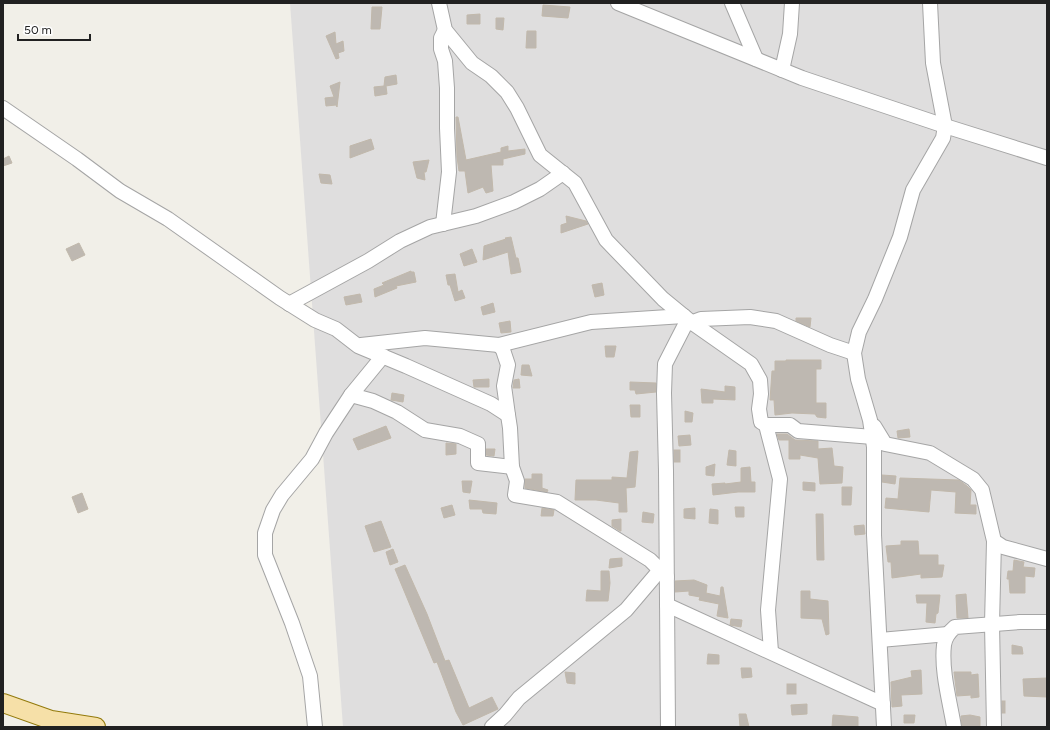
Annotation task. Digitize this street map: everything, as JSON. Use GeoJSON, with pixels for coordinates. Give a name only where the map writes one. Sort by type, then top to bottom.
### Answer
{"type":"FeatureCollection","features":[{"type":"Feature","properties":{"kind":"main road"},"geometry":{"type":"LineString","coordinates":[[3,703],[51,720],[96,727]]}},
{"type":"Feature","properties":{"kind":"street"},"geometry":{"type":"LineString","coordinates":[[439,3],[445,30],[472,63],[491,76],[507,92],[517,108],[540,155],[575,183],[606,240],[663,299],[688,319],[751,364],[760,380],[761,394],[759,409],[761,422],[766,424],[790,426],[798,431],[873,437]]}},
{"type":"Feature","properties":{"kind":"street"},"geometry":{"type":"LineString","coordinates":[[618,3],[802,78],[945,126],[1047,158]]}},
{"type":"Feature","properties":{"kind":"street"},"geometry":{"type":"LineString","coordinates":[[732,3],[756,59]]}},
{"type":"Feature","properties":{"kind":"street"},"geometry":{"type":"LineString","coordinates":[[782,70],[790,34],[792,3]]}},
{"type":"Feature","properties":{"kind":"street"},"geometry":{"type":"LineString","coordinates":[[884,727],[874,535],[874,447],[870,420],[858,379],[854,353],[858,332],[875,298],[900,237],[913,190],[943,138],[945,126],[933,63],[930,3]]}},
{"type":"Feature","properties":{"kind":"street"},"geometry":{"type":"LineString","coordinates":[[443,224],[449,172],[447,88],[445,61],[441,49],[441,38],[445,30]]}},
{"type":"Feature","properties":{"kind":"street"},"geometry":{"type":"LineString","coordinates":[[3,108],[77,159],[120,191],[168,219],[289,304],[315,320],[336,329],[358,346],[490,404],[508,415]]}},
{"type":"Feature","properties":{"kind":"street"},"geometry":{"type":"LineString","coordinates":[[289,304],[368,261],[400,241],[430,227],[476,216],[514,202],[540,189],[563,173]]}},
{"type":"Feature","properties":{"kind":"street"},"geometry":{"type":"LineString","coordinates":[[358,346],[425,338],[499,345],[591,322],[750,317],[776,321],[830,345],[854,353]]}},
{"type":"Feature","properties":{"kind":"street"},"geometry":{"type":"LineString","coordinates":[[668,727],[668,605],[664,574],[666,471],[664,392],[665,364],[688,319]]}},
{"type":"Feature","properties":{"kind":"street"},"geometry":{"type":"LineString","coordinates":[[499,345],[503,350],[508,365],[504,386],[510,428],[512,467],[517,481],[515,496],[557,502],[650,560],[664,574]]}},
{"type":"Feature","properties":{"kind":"street"},"geometry":{"type":"LineString","coordinates":[[315,727],[310,676],[292,623],[265,555],[265,533],[273,510],[282,495],[312,459],[326,432],[351,395],[383,356]]}},
{"type":"Feature","properties":{"kind":"street"},"geometry":{"type":"LineString","coordinates":[[351,395],[379,403],[397,412],[425,430],[460,436],[478,444],[478,463],[512,467]]}},
{"type":"Feature","properties":{"kind":"street"},"geometry":{"type":"LineString","coordinates":[[870,420],[885,444],[930,453],[973,479],[982,490],[994,541],[992,624],[994,727]]}},
{"type":"Feature","properties":{"kind":"street"},"geometry":{"type":"LineString","coordinates":[[766,424],[780,479],[768,610],[770,652]]}},
{"type":"Feature","properties":{"kind":"street"},"geometry":{"type":"LineString","coordinates":[[994,541],[1003,547],[1047,559]]}},
{"type":"Feature","properties":{"kind":"street"},"geometry":{"type":"LineString","coordinates":[[492,727],[505,715],[519,698],[626,610],[664,574]]}},
{"type":"Feature","properties":{"kind":"street"},"geometry":{"type":"LineString","coordinates":[[668,605],[883,704]]}},
{"type":"Feature","properties":{"kind":"street"},"geometry":{"type":"LineString","coordinates":[[954,727],[944,667],[944,644],[948,634],[955,627],[1020,622],[1047,622]]}},
{"type":"Feature","properties":{"kind":"street"},"geometry":{"type":"LineString","coordinates":[[880,640],[948,634]]}},
{"type":"Feature","properties":{"kind":"shaded area"},"geometry":{"type":"Polygon","coordinates":[[[290,3],[1047,3],[1047,727],[343,727],[290,3]]]}},
{"type":"Feature","properties":{"kind":"building"},"geometry":{"type":"Polygon","coordinates":[[[543,5],[570,7],[568,18],[542,16],[543,5]]]}},
{"type":"Feature","properties":{"kind":"building"},"geometry":{"type":"Polygon","coordinates":[[[372,7],[382,7],[380,29],[371,29],[372,7]]]}},
{"type":"Feature","properties":{"kind":"building"},"geometry":{"type":"Polygon","coordinates":[[[480,14],[480,24],[467,24],[467,15],[480,14]]]}},
{"type":"Feature","properties":{"kind":"building"},"geometry":{"type":"Polygon","coordinates":[[[496,18],[504,18],[503,30],[496,29],[496,18]]]}},
{"type":"Feature","properties":{"kind":"building"},"geometry":{"type":"Polygon","coordinates":[[[527,31],[536,31],[536,48],[526,48],[527,31]]]}},
{"type":"Feature","properties":{"kind":"building"},"geometry":{"type":"Polygon","coordinates":[[[335,32],[336,44],[343,41],[344,51],[338,53],[339,58],[336,59],[326,36],[335,32]]]}},
{"type":"Feature","properties":{"kind":"building"},"geometry":{"type":"Polygon","coordinates":[[[396,75],[397,84],[386,86],[387,94],[375,96],[374,87],[384,86],[385,77],[396,75]]]}},
{"type":"Feature","properties":{"kind":"building"},"geometry":{"type":"Polygon","coordinates":[[[340,82],[337,107],[336,105],[326,106],[325,98],[334,97],[330,86],[340,82]]]}},
{"type":"Feature","properties":{"kind":"building"},"geometry":{"type":"Polygon","coordinates":[[[456,117],[458,117],[466,160],[501,152],[501,148],[508,146],[508,151],[525,149],[525,154],[503,159],[503,165],[491,165],[493,191],[486,193],[483,187],[468,193],[465,171],[459,171],[457,157],[456,117]]]}},
{"type":"Feature","properties":{"kind":"building"},"geometry":{"type":"Polygon","coordinates":[[[371,139],[374,149],[350,158],[350,146],[371,139]]]}},
{"type":"Feature","properties":{"kind":"building"},"geometry":{"type":"Polygon","coordinates":[[[9,156],[12,163],[3,166],[3,159],[9,156]]]}},
{"type":"Feature","properties":{"kind":"building"},"geometry":{"type":"Polygon","coordinates":[[[429,160],[426,172],[424,172],[425,180],[417,178],[413,162],[429,160]]]}},
{"type":"Feature","properties":{"kind":"building"},"geometry":{"type":"Polygon","coordinates":[[[319,174],[330,175],[332,184],[321,183],[319,174]]]}},
{"type":"Feature","properties":{"kind":"building"},"geometry":{"type":"Polygon","coordinates":[[[566,216],[586,221],[588,224],[561,233],[561,225],[567,223],[566,216]]]}},
{"type":"Feature","properties":{"kind":"building"},"geometry":{"type":"Polygon","coordinates":[[[511,237],[521,272],[511,274],[508,252],[483,260],[484,246],[511,237]]]}},
{"type":"Feature","properties":{"kind":"building"},"geometry":{"type":"Polygon","coordinates":[[[79,243],[85,255],[72,261],[66,249],[79,243]]]}},
{"type":"Feature","properties":{"kind":"building"},"geometry":{"type":"Polygon","coordinates":[[[472,249],[477,262],[464,266],[460,254],[472,249]]]}},
{"type":"Feature","properties":{"kind":"building"},"geometry":{"type":"Polygon","coordinates":[[[411,271],[414,272],[416,282],[396,286],[397,288],[375,297],[374,289],[384,285],[382,283],[411,271]]]}},
{"type":"Feature","properties":{"kind":"building"},"geometry":{"type":"Polygon","coordinates":[[[455,274],[458,292],[462,290],[465,298],[455,301],[450,285],[448,285],[446,275],[455,274]]]}},
{"type":"Feature","properties":{"kind":"building"},"geometry":{"type":"Polygon","coordinates":[[[602,283],[604,295],[595,297],[592,285],[602,283]]]}},
{"type":"Feature","properties":{"kind":"building"},"geometry":{"type":"Polygon","coordinates":[[[360,294],[362,302],[346,305],[344,297],[360,294]]]}},
{"type":"Feature","properties":{"kind":"building"},"geometry":{"type":"Polygon","coordinates":[[[493,303],[495,312],[483,315],[481,307],[493,303]]]}},
{"type":"Feature","properties":{"kind":"building"},"geometry":{"type":"Polygon","coordinates":[[[796,318],[811,318],[810,327],[796,321],[796,318]]]}},
{"type":"Feature","properties":{"kind":"building"},"geometry":{"type":"Polygon","coordinates":[[[510,321],[511,332],[501,333],[499,323],[510,321]]]}},
{"type":"Feature","properties":{"kind":"building"},"geometry":{"type":"Polygon","coordinates":[[[605,346],[616,346],[614,357],[606,357],[605,346]]]}},
{"type":"Feature","properties":{"kind":"building"},"geometry":{"type":"Polygon","coordinates":[[[821,360],[821,369],[816,369],[816,403],[826,403],[826,418],[817,417],[815,414],[792,413],[775,415],[774,400],[770,400],[772,371],[775,371],[775,361],[821,360]]]}},
{"type":"Feature","properties":{"kind":"building"},"geometry":{"type":"Polygon","coordinates":[[[522,365],[529,365],[532,376],[521,375],[522,365]]]}},
{"type":"Feature","properties":{"kind":"building"},"geometry":{"type":"Polygon","coordinates":[[[489,379],[489,387],[474,387],[473,380],[489,379]]]}},
{"type":"Feature","properties":{"kind":"building"},"geometry":{"type":"Polygon","coordinates":[[[519,379],[520,388],[513,388],[514,380],[519,379]]]}},
{"type":"Feature","properties":{"kind":"building"},"geometry":{"type":"Polygon","coordinates":[[[630,382],[656,383],[656,392],[636,394],[635,390],[630,390],[630,382]]]}},
{"type":"Feature","properties":{"kind":"building"},"geometry":{"type":"Polygon","coordinates":[[[725,386],[735,387],[735,400],[713,399],[713,403],[702,403],[701,389],[725,392],[725,386]]]}},
{"type":"Feature","properties":{"kind":"building"},"geometry":{"type":"Polygon","coordinates":[[[392,393],[404,395],[403,402],[391,400],[392,393]]]}},
{"type":"Feature","properties":{"kind":"building"},"geometry":{"type":"Polygon","coordinates":[[[630,405],[640,405],[640,417],[631,417],[630,405]]]}},
{"type":"Feature","properties":{"kind":"building"},"geometry":{"type":"Polygon","coordinates":[[[685,411],[693,413],[692,422],[685,422],[685,411]]]}},
{"type":"Feature","properties":{"kind":"building"},"geometry":{"type":"Polygon","coordinates":[[[386,426],[391,438],[358,450],[353,439],[386,426]]]}},
{"type":"Feature","properties":{"kind":"building"},"geometry":{"type":"Polygon","coordinates":[[[909,429],[910,437],[898,438],[897,431],[909,429]]]}},
{"type":"Feature","properties":{"kind":"building"},"geometry":{"type":"Polygon","coordinates":[[[777,434],[787,434],[795,440],[818,441],[818,449],[832,448],[834,466],[843,467],[842,483],[820,484],[818,458],[800,455],[800,459],[789,459],[789,440],[779,440],[777,434]]]}},
{"type":"Feature","properties":{"kind":"building"},"geometry":{"type":"Polygon","coordinates":[[[690,435],[691,445],[679,446],[678,436],[690,435]]]}},
{"type":"Feature","properties":{"kind":"building"},"geometry":{"type":"Polygon","coordinates":[[[446,443],[456,444],[456,454],[446,455],[446,443]]]}},
{"type":"Feature","properties":{"kind":"building"},"geometry":{"type":"Polygon","coordinates":[[[486,449],[495,449],[494,456],[486,455],[486,449]]]}},
{"type":"Feature","properties":{"kind":"building"},"geometry":{"type":"Polygon","coordinates":[[[674,450],[680,450],[680,462],[674,462],[674,450]]]}},
{"type":"Feature","properties":{"kind":"building"},"geometry":{"type":"Polygon","coordinates":[[[729,450],[736,451],[736,466],[727,465],[729,450]]]}},
{"type":"Feature","properties":{"kind":"building"},"geometry":{"type":"Polygon","coordinates":[[[638,451],[635,487],[626,488],[627,512],[619,512],[619,503],[596,500],[575,500],[576,480],[612,480],[612,477],[627,478],[630,452],[638,451]]]}},
{"type":"Feature","properties":{"kind":"building"},"geometry":{"type":"Polygon","coordinates":[[[715,464],[714,476],[706,475],[706,467],[715,464]]]}},
{"type":"Feature","properties":{"kind":"building"},"geometry":{"type":"Polygon","coordinates":[[[750,467],[751,482],[755,482],[755,492],[738,492],[713,495],[712,484],[741,482],[741,468],[750,467]]]}},
{"type":"Feature","properties":{"kind":"building"},"geometry":{"type":"Polygon","coordinates":[[[532,474],[542,474],[542,488],[548,490],[547,492],[525,488],[525,479],[532,479],[532,474]]]}},
{"type":"Feature","properties":{"kind":"building"},"geometry":{"type":"Polygon","coordinates":[[[882,475],[896,476],[895,484],[882,482],[882,475]]]}},
{"type":"Feature","properties":{"kind":"building"},"geometry":{"type":"Polygon","coordinates":[[[900,478],[959,480],[971,490],[970,505],[976,505],[976,514],[955,513],[956,492],[931,490],[929,512],[885,508],[886,498],[898,499],[900,478]]]}},
{"type":"Feature","properties":{"kind":"building"},"geometry":{"type":"Polygon","coordinates":[[[462,481],[472,481],[470,493],[463,492],[462,481]]]}},
{"type":"Feature","properties":{"kind":"building"},"geometry":{"type":"Polygon","coordinates":[[[803,482],[815,483],[815,491],[803,490],[803,482]]]}},
{"type":"Feature","properties":{"kind":"building"},"geometry":{"type":"Polygon","coordinates":[[[842,487],[852,487],[851,505],[842,505],[842,487]]]}},
{"type":"Feature","properties":{"kind":"building"},"geometry":{"type":"Polygon","coordinates":[[[82,493],[88,509],[78,513],[72,497],[82,493]]]}},
{"type":"Feature","properties":{"kind":"building"},"geometry":{"type":"Polygon","coordinates":[[[469,500],[497,503],[496,514],[483,513],[482,509],[470,509],[469,500]]]}},
{"type":"Feature","properties":{"kind":"building"},"geometry":{"type":"Polygon","coordinates":[[[452,505],[455,515],[444,518],[441,508],[452,505]]]}},
{"type":"Feature","properties":{"kind":"building"},"geometry":{"type":"Polygon","coordinates":[[[735,507],[744,507],[744,517],[736,517],[735,507]]]}},
{"type":"Feature","properties":{"kind":"building"},"geometry":{"type":"Polygon","coordinates":[[[542,508],[554,510],[553,516],[541,516],[542,508]]]}},
{"type":"Feature","properties":{"kind":"building"},"geometry":{"type":"Polygon","coordinates":[[[695,508],[695,519],[684,518],[684,509],[695,508]]]}},
{"type":"Feature","properties":{"kind":"building"},"geometry":{"type":"Polygon","coordinates":[[[710,509],[718,510],[718,524],[709,523],[710,509]]]}},
{"type":"Feature","properties":{"kind":"building"},"geometry":{"type":"Polygon","coordinates":[[[643,512],[654,514],[653,523],[642,522],[643,512]]]}},
{"type":"Feature","properties":{"kind":"building"},"geometry":{"type":"Polygon","coordinates":[[[816,514],[823,514],[824,560],[817,560],[816,514]]]}},
{"type":"Feature","properties":{"kind":"building"},"geometry":{"type":"Polygon","coordinates":[[[621,519],[620,531],[612,526],[612,520],[621,519]]]}},
{"type":"Feature","properties":{"kind":"building"},"geometry":{"type":"Polygon","coordinates":[[[381,521],[391,547],[374,552],[365,526],[381,521]]]}},
{"type":"Feature","properties":{"kind":"building"},"geometry":{"type":"Polygon","coordinates":[[[864,525],[865,534],[855,535],[854,526],[864,525]]]}},
{"type":"Feature","properties":{"kind":"building"},"geometry":{"type":"Polygon","coordinates":[[[901,541],[918,541],[919,555],[938,555],[938,565],[944,565],[942,577],[921,578],[921,574],[892,578],[891,562],[888,562],[886,546],[901,545],[901,541]]]}},
{"type":"Feature","properties":{"kind":"building"},"geometry":{"type":"Polygon","coordinates":[[[393,549],[398,562],[390,565],[386,552],[393,549]]]}},
{"type":"Feature","properties":{"kind":"building"},"geometry":{"type":"Polygon","coordinates":[[[622,558],[622,566],[609,568],[610,559],[622,558]]]}},
{"type":"Feature","properties":{"kind":"building"},"geometry":{"type":"Polygon","coordinates":[[[1014,560],[1024,562],[1023,567],[1035,568],[1034,577],[1025,576],[1025,593],[1010,593],[1009,579],[1007,579],[1008,571],[1013,571],[1014,560]]]}},
{"type":"Feature","properties":{"kind":"building"},"geometry":{"type":"Polygon","coordinates":[[[405,565],[427,614],[445,661],[449,660],[469,708],[492,697],[498,709],[463,725],[456,712],[437,662],[434,663],[395,569],[405,565]]]}},
{"type":"Feature","properties":{"kind":"building"},"geometry":{"type":"Polygon","coordinates":[[[601,571],[609,571],[610,583],[608,601],[586,601],[587,590],[601,591],[601,571]]]}},
{"type":"Feature","properties":{"kind":"building"},"geometry":{"type":"Polygon","coordinates":[[[694,580],[707,585],[706,593],[720,596],[721,587],[723,587],[728,618],[717,616],[719,604],[699,600],[700,597],[689,595],[689,591],[675,592],[675,581],[694,580]]]}},
{"type":"Feature","properties":{"kind":"building"},"geometry":{"type":"Polygon","coordinates":[[[801,591],[810,591],[810,599],[828,601],[829,634],[826,635],[822,619],[801,618],[801,591]]]}},
{"type":"Feature","properties":{"kind":"building"},"geometry":{"type":"Polygon","coordinates":[[[966,594],[968,618],[957,618],[956,595],[966,594]]]}},
{"type":"Feature","properties":{"kind":"building"},"geometry":{"type":"Polygon","coordinates":[[[916,595],[940,595],[935,623],[926,622],[927,603],[917,603],[916,595]]]}},
{"type":"Feature","properties":{"kind":"building"},"geometry":{"type":"Polygon","coordinates":[[[731,619],[742,620],[741,627],[730,625],[731,619]]]}},
{"type":"Feature","properties":{"kind":"building"},"geometry":{"type":"Polygon","coordinates":[[[1012,645],[1022,647],[1023,654],[1012,654],[1012,645]]]}},
{"type":"Feature","properties":{"kind":"building"},"geometry":{"type":"Polygon","coordinates":[[[708,654],[719,655],[719,664],[707,664],[708,654]]]}},
{"type":"Feature","properties":{"kind":"building"},"geometry":{"type":"Polygon","coordinates":[[[741,668],[751,668],[752,677],[742,678],[741,668]]]}},
{"type":"Feature","properties":{"kind":"building"},"geometry":{"type":"Polygon","coordinates":[[[921,670],[922,694],[901,695],[902,706],[892,707],[891,682],[912,677],[911,671],[921,670]]]}},
{"type":"Feature","properties":{"kind":"building"},"geometry":{"type":"Polygon","coordinates":[[[565,672],[575,673],[575,684],[567,683],[565,672]]]}},
{"type":"Feature","properties":{"kind":"building"},"geometry":{"type":"Polygon","coordinates":[[[954,672],[971,672],[971,675],[978,674],[979,697],[971,698],[971,695],[957,696],[954,672]]]}},
{"type":"Feature","properties":{"kind":"building"},"geometry":{"type":"Polygon","coordinates":[[[1047,678],[1047,697],[1024,696],[1023,679],[1047,678]]]}},
{"type":"Feature","properties":{"kind":"building"},"geometry":{"type":"Polygon","coordinates":[[[787,684],[796,684],[796,694],[787,694],[787,684]]]}},
{"type":"Feature","properties":{"kind":"building"},"geometry":{"type":"Polygon","coordinates":[[[1002,701],[1005,701],[1005,713],[1002,713],[1002,701]]]}},
{"type":"Feature","properties":{"kind":"building"},"geometry":{"type":"Polygon","coordinates":[[[807,704],[807,714],[792,715],[791,705],[807,704]]]}},
{"type":"Feature","properties":{"kind":"building"},"geometry":{"type":"Polygon","coordinates":[[[739,714],[746,714],[749,727],[740,727],[739,714]]]}},
{"type":"Feature","properties":{"kind":"building"},"geometry":{"type":"Polygon","coordinates":[[[833,715],[858,717],[858,727],[832,727],[833,715]]]}},
{"type":"Feature","properties":{"kind":"building"},"geometry":{"type":"Polygon","coordinates":[[[904,715],[915,715],[914,723],[904,723],[904,715]]]}},
{"type":"Feature","properties":{"kind":"building"},"geometry":{"type":"Polygon","coordinates":[[[970,715],[980,717],[980,727],[962,727],[961,716],[970,715]]]}}]}
